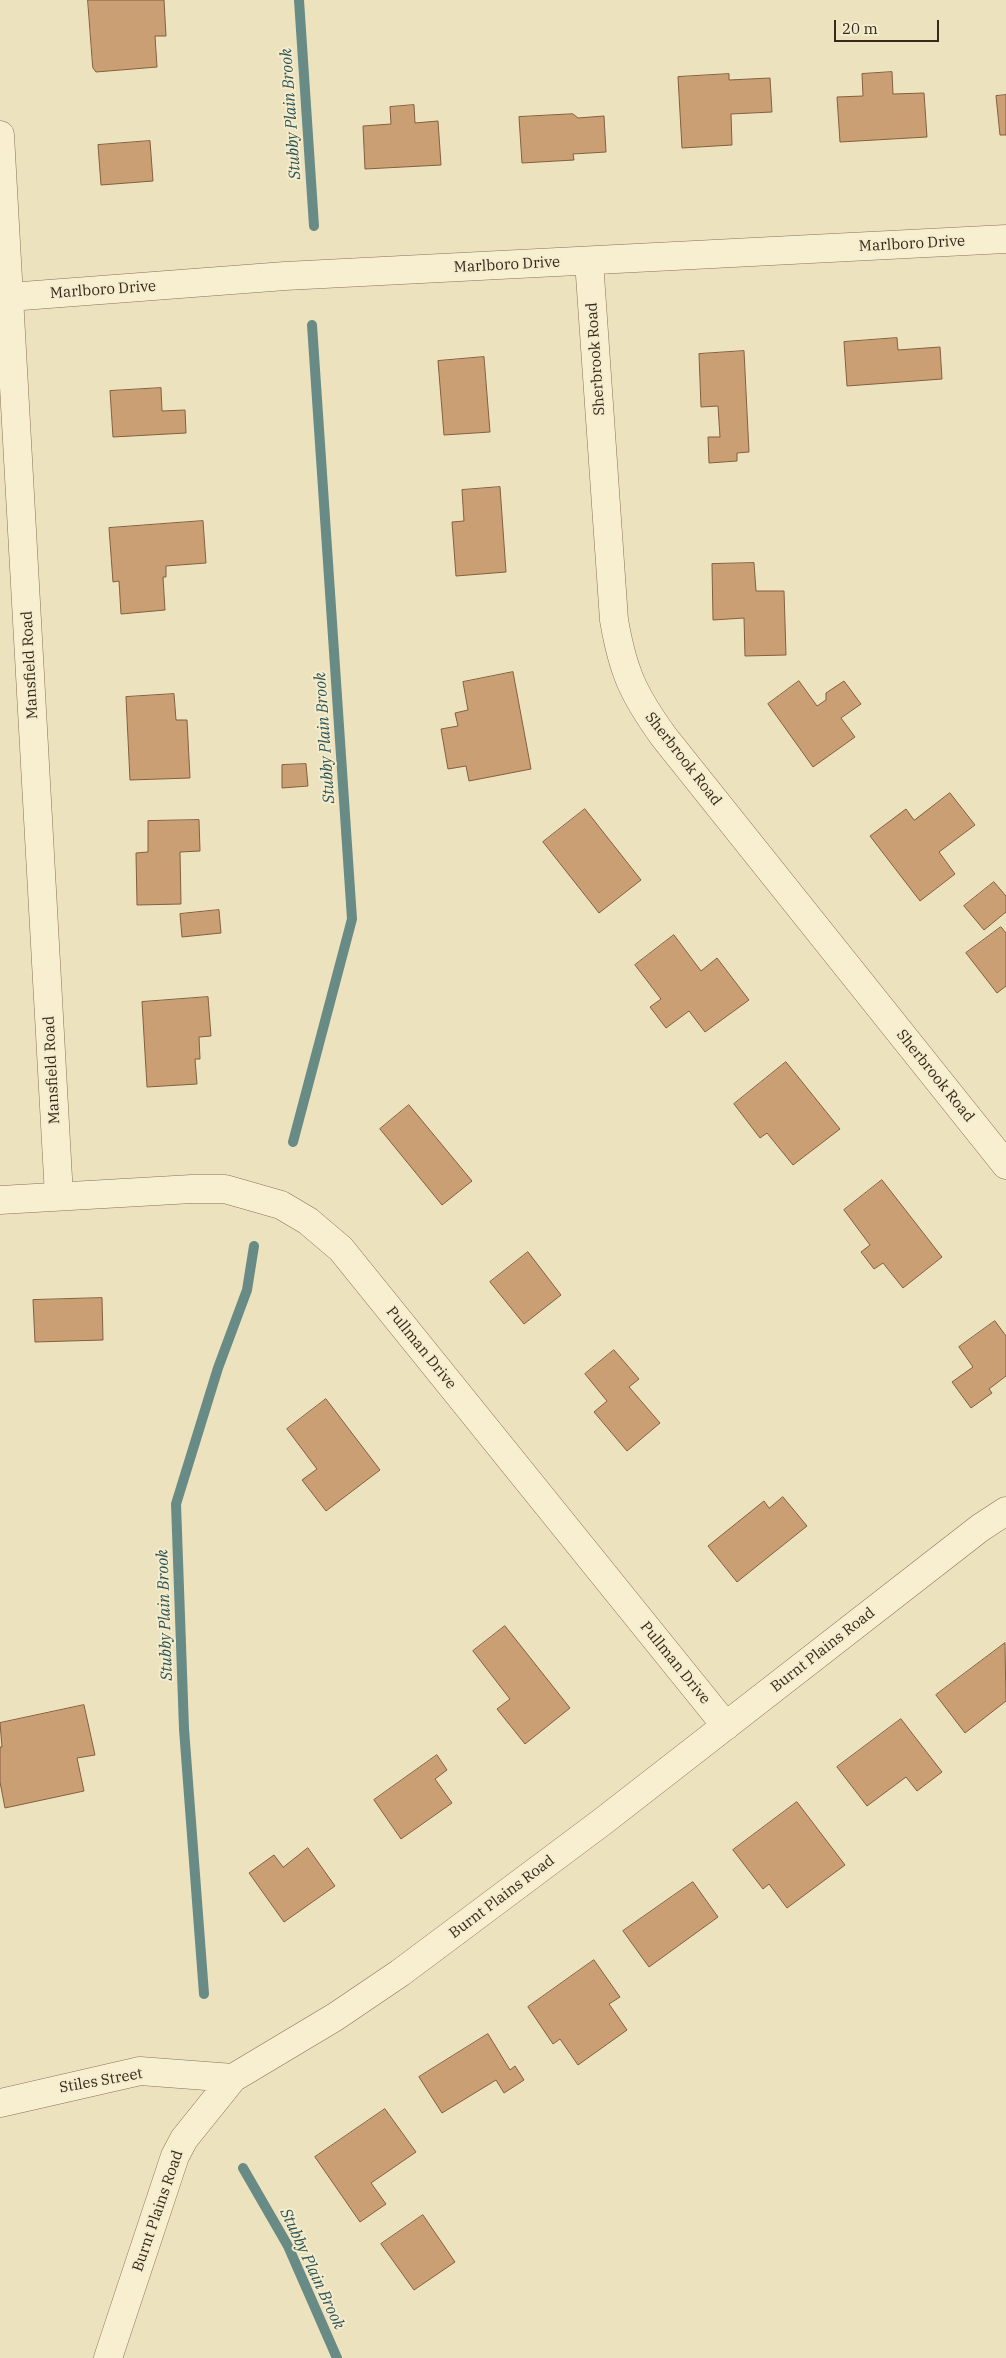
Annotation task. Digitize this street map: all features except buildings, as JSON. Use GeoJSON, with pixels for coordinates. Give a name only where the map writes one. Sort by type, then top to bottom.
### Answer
{"type":"FeatureCollection","features":[{"type":"Feature","properties":{"kind":"street","name":"Mansfield Road"},"geometry":{"type":"LineString","coordinates":[[0,135],[59,1196]]}},
{"type":"Feature","properties":{"kind":"street","name":"Marlboro Drive"},"geometry":{"type":"LineString","coordinates":[[9,297],[285,276],[1006,239]]}},
{"type":"Feature","properties":{"kind":"street","name":"Sherbrook Road"},"geometry":{"type":"LineString","coordinates":[[589,261],[614,620],[620,654],[630,685],[664,737],[1006,1165]]}},
{"type":"Feature","properties":{"kind":"street","name":"Pullman Drive"},"geometry":{"type":"LineString","coordinates":[[0,1200],[192,1189],[225,1190],[281,1205],[308,1221],[341,1249],[726,1726]]}},
{"type":"Feature","properties":{"kind":"street","name":"Burnt Plains Road"},"geometry":{"type":"LineString","coordinates":[[108,2358],[175,2156],[184,2139],[233,2078],[335,2017],[400,1972],[602,1822],[980,1528],[1006,1510]]}},
{"type":"Feature","properties":{"kind":"street","name":"Stiles Street"},"geometry":{"type":"LineString","coordinates":[[0,2102],[140,2071],[233,2078]]}},
{"type":"Feature","properties":{"kind":"waterway","name":"Stubby Plain Brook"},"geometry":{"type":"LineString","coordinates":[[299,0],[314,226]]}},
{"type":"Feature","properties":{"kind":"waterway","name":"Stubby Plain Brook"},"geometry":{"type":"LineString","coordinates":[[293,1142],[352,919],[312,325]]}},
{"type":"Feature","properties":{"kind":"waterway","name":"Stubby Plain Brook"},"geometry":{"type":"LineString","coordinates":[[204,1994],[184,1729],[176,1504],[218,1368],[247,1290],[254,1246]]}},
{"type":"Feature","properties":{"kind":"waterway","name":"Stubby Plain Brook"},"geometry":{"type":"LineString","coordinates":[[243,2168],[288,2246],[337,2358]]}}]}
